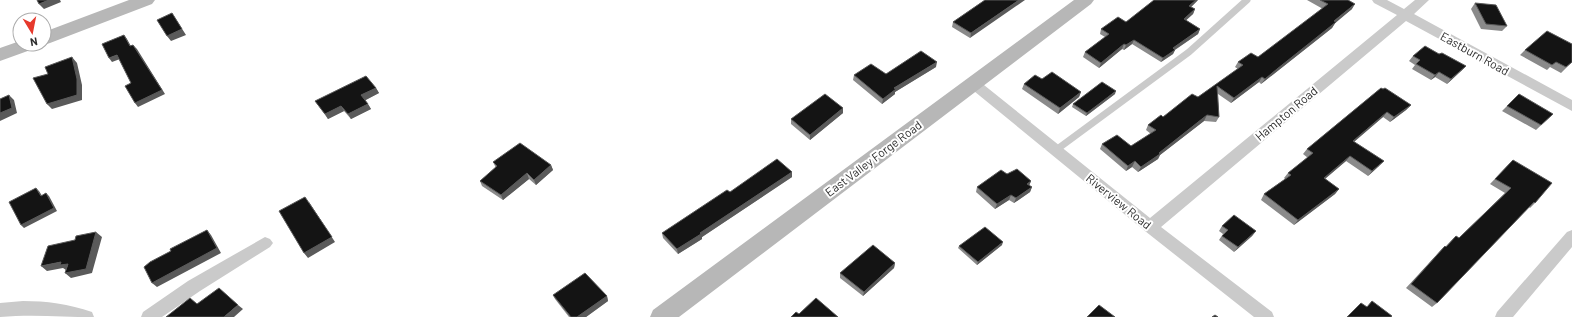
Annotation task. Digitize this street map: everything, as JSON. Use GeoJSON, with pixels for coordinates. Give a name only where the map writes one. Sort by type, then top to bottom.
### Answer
{"type":"FeatureCollection","features":[{"type":"Feature","properties":{"kind":"main road"},"geometry":{"type":"LineString","coordinates":[[52,36],[146,0]]}},
{"type":"Feature","properties":{"kind":"main road","name":"East Valley Forge Road"},"geometry":{"type":"LineString","coordinates":[[661,317],[1085,0]]}},
{"type":"Feature","properties":{"kind":"main road"},"geometry":{"type":"LineString","coordinates":[[0,55],[12,51]]}},
{"type":"Feature","properties":{"kind":"street","name":"Eastburn Road"},"geometry":{"type":"LineString","coordinates":[[1378,0],[1572,106]]}},
{"type":"Feature","properties":{"kind":"street","name":"Hampton Road"},"geometry":{"type":"LineString","coordinates":[[1150,226],[1423,0]]}},
{"type":"Feature","properties":{"kind":"street","name":"Riverview Road"},"geometry":{"type":"LineString","coordinates":[[974,84],[1150,226],[1266,317]]}},
{"type":"Feature","properties":{"kind":"street"},"geometry":{"type":"LineString","coordinates":[[1504,317],[1572,236]]}},
{"type":"Feature","properties":{"kind":"street"},"geometry":{"type":"LineString","coordinates":[[149,317],[194,286],[265,243]]}},
{"type":"Feature","properties":{"kind":"street"},"geometry":{"type":"LineString","coordinates":[[0,310],[29,306],[58,309],[86,317]]}},
{"type":"Feature","properties":{"kind":"lane"},"geometry":{"type":"LineString","coordinates":[[1056,150],[1189,52],[1214,32],[1247,0]]}},
{"type":"Feature","properties":{"kind":"building"},"geometry":{"type":"Polygon","coordinates":[[[37,0],[49,0],[39,4],[37,0]]]}},
{"type":"Feature","properties":{"kind":"building"},"geometry":{"type":"Polygon","coordinates":[[[985,0],[1019,0],[971,33],[953,22],[985,0]]]}},
{"type":"Feature","properties":{"kind":"building"},"geometry":{"type":"Polygon","coordinates":[[[1154,0],[1196,0],[1189,6],[1195,9],[1184,19],[1200,29],[1173,48],[1175,50],[1163,58],[1134,40],[1126,45],[1124,44],[1101,63],[1085,52],[1109,34],[1101,29],[1118,17],[1126,22],[1154,0]]]}},
{"type":"Feature","properties":{"kind":"building"},"geometry":{"type":"Polygon","coordinates":[[[1320,0],[1348,0],[1355,4],[1334,21],[1336,22],[1265,79],[1262,77],[1234,98],[1217,86],[1219,117],[1207,115],[1159,153],[1160,154],[1141,167],[1135,161],[1128,166],[1102,144],[1117,135],[1131,146],[1156,130],[1148,125],[1161,115],[1163,117],[1192,94],[1198,97],[1243,65],[1238,62],[1251,53],[1258,57],[1328,4],[1320,0]]]}},
{"type":"Feature","properties":{"kind":"building"},"geometry":{"type":"Polygon","coordinates":[[[1475,3],[1496,5],[1507,26],[1486,24],[1475,3]]]}},
{"type":"Feature","properties":{"kind":"building"},"geometry":{"type":"Polygon","coordinates":[[[172,13],[182,29],[167,36],[157,20],[172,13]]]}},
{"type":"Feature","properties":{"kind":"building"},"geometry":{"type":"Polygon","coordinates":[[[1547,31],[1572,44],[1572,62],[1566,67],[1556,62],[1552,65],[1525,50],[1547,31]]]}},
{"type":"Feature","properties":{"kind":"building"},"geometry":{"type":"Polygon","coordinates":[[[124,35],[130,46],[133,45],[162,90],[135,103],[125,86],[131,83],[117,55],[109,58],[102,44],[124,35]]]}},
{"type":"Feature","properties":{"kind":"building"},"geometry":{"type":"Polygon","coordinates":[[[1425,46],[1466,66],[1451,79],[1439,72],[1435,75],[1416,64],[1420,60],[1413,56],[1425,46]]]}},
{"type":"Feature","properties":{"kind":"building"},"geometry":{"type":"Polygon","coordinates":[[[921,51],[937,62],[894,88],[896,89],[883,99],[854,75],[871,64],[886,74],[921,51]]]}},
{"type":"Feature","properties":{"kind":"building"},"geometry":{"type":"Polygon","coordinates":[[[72,57],[77,79],[77,95],[47,104],[33,78],[48,74],[45,67],[72,57]]]}},
{"type":"Feature","properties":{"kind":"building"},"geometry":{"type":"Polygon","coordinates":[[[1052,72],[1081,92],[1060,108],[1024,84],[1035,75],[1042,79],[1052,72]]]}},
{"type":"Feature","properties":{"kind":"building"},"geometry":{"type":"Polygon","coordinates":[[[366,76],[376,88],[361,95],[368,104],[348,114],[341,106],[325,114],[315,101],[366,76]]]}},
{"type":"Feature","properties":{"kind":"building"},"geometry":{"type":"Polygon","coordinates":[[[1102,82],[1116,91],[1087,113],[1073,104],[1102,82]]]}},
{"type":"Feature","properties":{"kind":"building"},"geometry":{"type":"Polygon","coordinates":[[[1381,88],[1385,88],[1411,105],[1394,117],[1387,112],[1353,141],[1384,161],[1372,171],[1350,156],[1324,178],[1339,189],[1298,220],[1264,194],[1291,175],[1288,173],[1313,153],[1307,149],[1381,88]]]}},
{"type":"Feature","properties":{"kind":"building"},"geometry":{"type":"Polygon","coordinates":[[[825,94],[843,108],[810,135],[791,119],[825,94]]]}},
{"type":"Feature","properties":{"kind":"building"},"geometry":{"type":"Polygon","coordinates":[[[1519,94],[1553,114],[1541,125],[1507,106],[1519,94]]]}},
{"type":"Feature","properties":{"kind":"building"},"geometry":{"type":"Polygon","coordinates":[[[9,95],[12,108],[0,113],[0,99],[9,95]]]}},
{"type":"Feature","properties":{"kind":"building"},"geometry":{"type":"Polygon","coordinates":[[[520,143],[551,165],[534,180],[527,173],[501,195],[480,181],[497,166],[493,162],[520,143]]]}},
{"type":"Feature","properties":{"kind":"building"},"geometry":{"type":"Polygon","coordinates":[[[777,159],[792,172],[700,233],[701,234],[677,249],[662,233],[727,190],[730,192],[777,159]]]}},
{"type":"Feature","properties":{"kind":"building"},"geometry":{"type":"Polygon","coordinates":[[[1513,160],[1552,183],[1535,203],[1534,202],[1437,303],[1411,284],[1445,246],[1446,247],[1456,236],[1459,238],[1511,188],[1495,179],[1513,160]]]}},
{"type":"Feature","properties":{"kind":"building"},"geometry":{"type":"Polygon","coordinates":[[[1017,169],[1031,181],[1027,184],[1032,187],[1016,198],[1011,195],[997,204],[977,187],[1001,170],[1007,174],[1017,169]]]}},
{"type":"Feature","properties":{"kind":"building"},"geometry":{"type":"Polygon","coordinates":[[[36,188],[41,196],[46,193],[54,208],[21,225],[9,202],[36,188]]]}},
{"type":"Feature","properties":{"kind":"building"},"geometry":{"type":"Polygon","coordinates":[[[305,197],[332,237],[304,253],[279,211],[305,197]]]}},
{"type":"Feature","properties":{"kind":"building"},"geometry":{"type":"Polygon","coordinates":[[[1234,215],[1256,231],[1238,247],[1222,236],[1228,230],[1222,226],[1234,215]]]}},
{"type":"Feature","properties":{"kind":"building"},"geometry":{"type":"Polygon","coordinates":[[[985,227],[1003,242],[978,262],[959,246],[985,227]]]}},
{"type":"Feature","properties":{"kind":"building"},"geometry":{"type":"Polygon","coordinates":[[[207,230],[217,248],[152,283],[144,267],[150,262],[171,251],[170,249],[207,230]]]}},
{"type":"Feature","properties":{"kind":"building"},"geometry":{"type":"Polygon","coordinates":[[[96,232],[86,269],[65,273],[68,264],[60,265],[61,262],[41,266],[48,246],[75,240],[76,236],[96,232]]]}},
{"type":"Feature","properties":{"kind":"building"},"geometry":{"type":"Polygon","coordinates":[[[873,245],[895,263],[864,292],[840,273],[873,245]]]}},
{"type":"Feature","properties":{"kind":"building"},"geometry":{"type":"Polygon","coordinates":[[[585,273],[607,296],[577,317],[571,317],[553,295],[585,273]]]}},
{"type":"Feature","properties":{"kind":"building"},"geometry":{"type":"Polygon","coordinates":[[[219,288],[238,305],[224,317],[166,317],[190,298],[197,304],[219,288]]]}},
{"type":"Feature","properties":{"kind":"building"},"geometry":{"type":"Polygon","coordinates":[[[816,298],[838,317],[791,317],[796,312],[799,314],[816,298]]]}},
{"type":"Feature","properties":{"kind":"building"},"geometry":{"type":"Polygon","coordinates":[[[1372,301],[1392,316],[1347,317],[1361,303],[1367,307],[1372,301]]]}},
{"type":"Feature","properties":{"kind":"building"},"geometry":{"type":"Polygon","coordinates":[[[1099,305],[1115,317],[1087,317],[1099,305]]]}}]}
